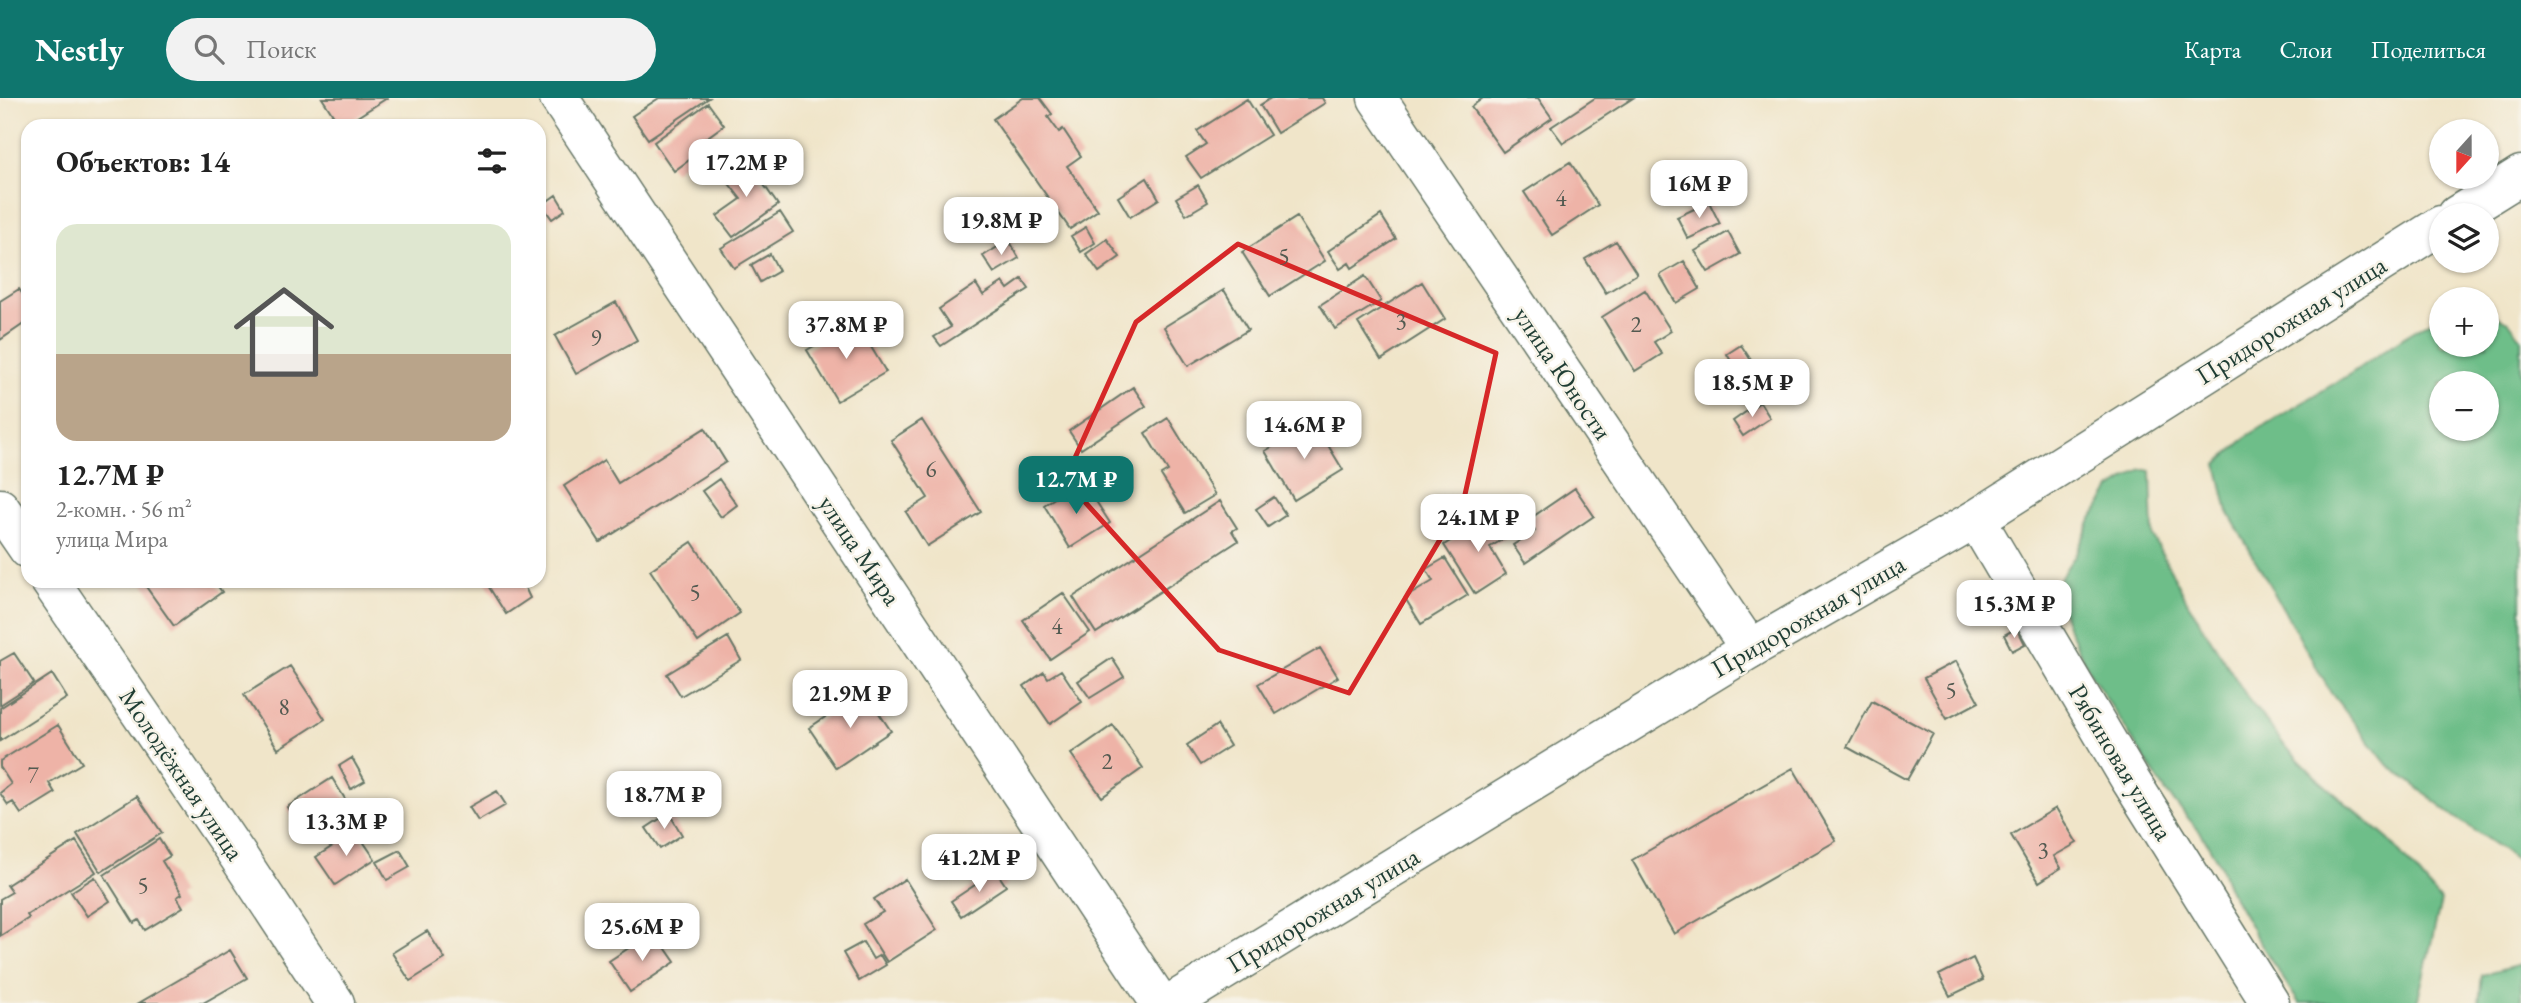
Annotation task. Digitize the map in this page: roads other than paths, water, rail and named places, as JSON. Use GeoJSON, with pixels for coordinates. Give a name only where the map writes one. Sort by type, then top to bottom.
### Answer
{"type":"FeatureCollection","features":[{"type":"Feature","properties":{"kind":"street","name":"улица Мира"},"geometry":{"type":"LineString","coordinates":[[559,98],[1160,1003]]}},
{"type":"Feature","properties":{"kind":"street","name":"улица Юности"},"geometry":{"type":"LineString","coordinates":[[1377,98],[1750,649]]}},
{"type":"Feature","properties":{"kind":"street"},"geometry":{"type":"LineString","coordinates":[[2476,203],[2521,175]]}},
{"type":"Feature","properties":{"kind":"street","name":"Придорожная улица"},"geometry":{"type":"LineString","coordinates":[[1171,1003],[1750,649],[1976,519],[2429,233]]}},
{"type":"Feature","properties":{"kind":"street"},"geometry":{"type":"LineString","coordinates":[[0,508],[21,539]]}},
{"type":"Feature","properties":{"kind":"street","name":"Рябиновая улица"},"geometry":{"type":"LineString","coordinates":[[1976,519],[2129,778],[2270,1003]]}},
{"type":"Feature","properties":{"kind":"street","name":"Молодёжная улица"},"geometry":{"type":"LineString","coordinates":[[55,588],[335,1003]]}}]}
